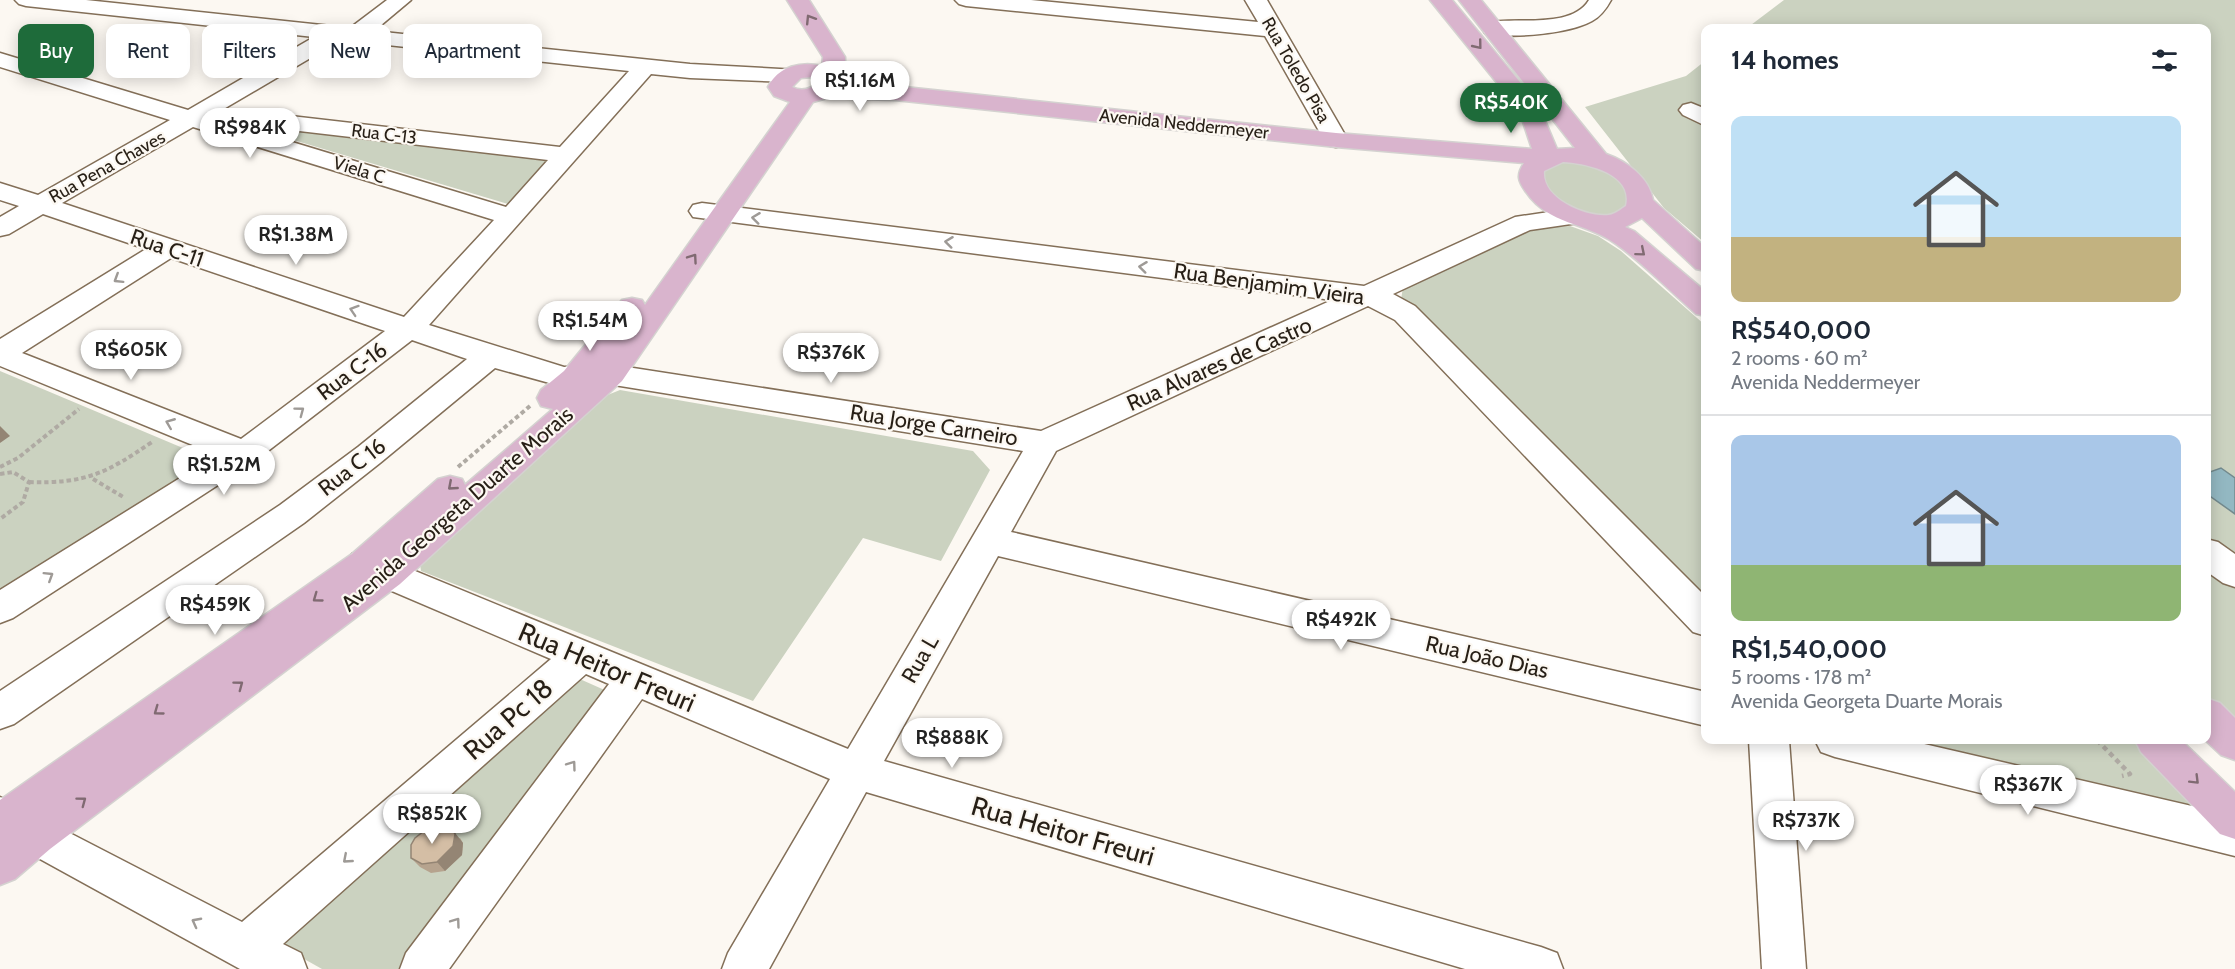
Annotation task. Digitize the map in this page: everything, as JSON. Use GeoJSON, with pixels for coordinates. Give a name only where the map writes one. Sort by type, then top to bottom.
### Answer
{"type":"FeatureCollection","features":[{"type":"Feature","properties":{"kind":"main road"},"geometry":{"type":"LineString","coordinates":[[776,0],[804,49],[805,83]]}},
{"type":"Feature","properties":{"kind":"main road"},"geometry":{"type":"LineString","coordinates":[[798,0],[834,57],[834,65],[805,83]]}},
{"type":"Feature","properties":{"kind":"main road"},"geometry":{"type":"LineString","coordinates":[[1441,0],[1530,109],[1542,164],[1532,183],[1544,200],[1580,219],[1624,237],[1701,303]]}},
{"type":"Feature","properties":{"kind":"main road"},"geometry":{"type":"LineString","coordinates":[[1470,0],[1597,159]]}},
{"type":"Feature","properties":{"kind":"main road","name":"Avenida Neddermeyer"},"geometry":{"type":"LineString","coordinates":[[805,83],[1473,153],[1514,168],[1542,164]]}},
{"type":"Feature","properties":{"kind":"main road","name":"Avenida Georgeta Duarte Morais"},"geometry":{"type":"LineString","coordinates":[[0,865],[10,824],[376,569],[611,375],[663,282],[805,83]]}},
{"type":"Feature","properties":{"kind":"main road"},"geometry":{"type":"LineString","coordinates":[[1542,164],[1572,155],[1597,159],[1616,166],[1629,177],[1639,192],[1640,202],[1637,210],[1630,216],[1606,222],[1580,219]]}},
{"type":"Feature","properties":{"kind":"main road"},"geometry":{"type":"LineString","coordinates":[[1640,202],[1701,258]]}},
{"type":"Feature","properties":{"kind":"main road","name":"Avenida Georgeta Duarte Morais"},"geometry":{"type":"LineString","coordinates":[[376,569],[574,378],[616,330],[663,282]]}},
{"type":"Feature","properties":{"kind":"main road"},"geometry":{"type":"LineString","coordinates":[[2211,720],[2235,743]]}},
{"type":"Feature","properties":{"kind":"main road"},"geometry":{"type":"LineString","coordinates":[[2160,744],[2235,820]]}},
{"type":"Feature","properties":{"kind":"street","name":"Avenida Neddermeyer"},"geometry":{"type":"LineString","coordinates":[[26,0],[130,5],[309,29]]}},
{"type":"Feature","properties":{"kind":"street","name":"Rua Pena Chaves"},"geometry":{"type":"LineString","coordinates":[[363,24],[400,0]]}},
{"type":"Feature","properties":{"kind":"street"},"geometry":{"type":"LineString","coordinates":[[966,0],[1273,30]]}},
{"type":"Feature","properties":{"kind":"street","name":"Rua Toledo Pisa"},"geometry":{"type":"LineString","coordinates":[[1256,0],[1336,140]]}},
{"type":"Feature","properties":{"kind":"street"},"geometry":{"type":"LineString","coordinates":[[1493,28],[1525,28],[1570,22],[1588,17],[1598,8],[1600,0]]}},
{"type":"Feature","properties":{"kind":"street","name":"Avenida Neddermeyer"},"geometry":{"type":"LineString","coordinates":[[391,39],[805,83]]}},
{"type":"Feature","properties":{"kind":"street","name":"Rua Pena Chaves"},"geometry":{"type":"LineString","coordinates":[[0,228],[309,55]]}},
{"type":"Feature","properties":{"kind":"street","name":"Viela C"},"geometry":{"type":"LineString","coordinates":[[0,60],[196,117],[512,217]]}},
{"type":"Feature","properties":{"kind":"street","name":"Rua C-16"},"geometry":{"type":"LineString","coordinates":[[0,608],[244,453],[409,328],[430,308],[646,66]]}},
{"type":"Feature","properties":{"kind":"street","name":"Rua C-13"},"geometry":{"type":"LineString","coordinates":[[196,117],[567,155]]}},
{"type":"Feature","properties":{"kind":"street","name":"Rua C-11"},"geometry":{"type":"LineString","coordinates":[[0,191],[490,356],[574,378],[611,375]]}},
{"type":"Feature","properties":{"kind":"street","name":"Rua Alvares de Castro"},"geometry":{"type":"LineString","coordinates":[[1524,223],[1544,200]]}},
{"type":"Feature","properties":{"kind":"street","name":"Rua Benjamim Vieira"},"geometry":{"type":"LineString","coordinates":[[713,213],[1367,295],[1389,303],[1405,313],[1701,616]]}},
{"type":"Feature","properties":{"kind":"street","name":"Rua Alvares de Castro"},"geometry":{"type":"LineString","coordinates":[[1044,443],[1524,223],[1580,219]]}},
{"type":"Feature","properties":{"kind":"street"},"geometry":{"type":"LineString","coordinates":[[0,354],[167,248]]}},
{"type":"Feature","properties":{"kind":"street"},"geometry":{"type":"LineString","coordinates":[[0,354],[244,453]]}},
{"type":"Feature","properties":{"kind":"street","name":"Rua C 16"},"geometry":{"type":"LineString","coordinates":[[0,712],[292,514],[369,455],[490,356]]}},
{"type":"Feature","properties":{"kind":"street","name":"Rua Jorge Carneiro"},"geometry":{"type":"LineString","coordinates":[[611,375],[1044,443]]}},
{"type":"Feature","properties":{"kind":"street","name":"Rua L"},"geometry":{"type":"LineString","coordinates":[[744,969],[1044,443]]}},
{"type":"Feature","properties":{"kind":"street","name":"Rua João Dias"},"geometry":{"type":"LineString","coordinates":[[988,540],[1701,708]]}},
{"type":"Feature","properties":{"kind":"street"},"geometry":{"type":"LineString","coordinates":[[2211,556],[2235,573]]}},
{"type":"Feature","properties":{"kind":"street","name":"Rua Heitor Freuri"},"geometry":{"type":"LineString","coordinates":[[376,569],[855,771],[1541,969]]}},
{"type":"Feature","properties":{"kind":"street","name":"Rua Pc 18"},"geometry":{"type":"LineString","coordinates":[[245,948],[581,656]]}},
{"type":"Feature","properties":{"kind":"street"},"geometry":{"type":"LineString","coordinates":[[422,969],[636,679]]}},
{"type":"Feature","properties":{"kind":"street"},"geometry":{"type":"LineString","coordinates":[[1768,744],[1784,969]]}},
{"type":"Feature","properties":{"kind":"street"},"geometry":{"type":"LineString","coordinates":[[1852,744],[2235,836]]}},
{"type":"Feature","properties":{"kind":"street"},"geometry":{"type":"LineString","coordinates":[[10,824],[285,969]]}},
{"type":"Feature","properties":{"kind":"path"},"geometry":{"type":"LineString","coordinates":[[0,467],[18,458],[97,394]]}},
{"type":"Feature","properties":{"kind":"path"},"geometry":{"type":"LineString","coordinates":[[0,474],[13,472],[29,482],[55,484],[93,478],[116,467],[175,425]]}},
{"type":"Feature","properties":{"kind":"path"},"geometry":{"type":"LineString","coordinates":[[93,478],[150,513]]}},
{"type":"Feature","properties":{"kind":"path"},"geometry":{"type":"LineString","coordinates":[[0,519],[23,502],[29,482]]}},
{"type":"Feature","properties":{"kind":"green space"},"geometry":{"type":"Polygon","coordinates":[[[1784,0],[2235,0],[2235,730],[2211,707],[2211,24],[1752,24],[1784,0]]]}},
{"type":"Feature","properties":{"kind":"green space"},"geometry":{"type":"Polygon","coordinates":[[[1701,64],[1701,240],[1664,208],[1585,107],[1686,76],[1701,64]]]}},
{"type":"Feature","properties":{"kind":"green space"},"geometry":{"type":"Polygon","coordinates":[[[226,120],[548,161],[508,204],[226,120]]]}},
{"type":"Feature","properties":{"kind":"green space"},"geometry":{"type":"Polygon","coordinates":[[[1581,159],[1616,174],[1633,200],[1629,208],[1602,219],[1567,213],[1537,174],[1546,164],[1581,159]]]}},
{"type":"Feature","properties":{"kind":"green space"},"geometry":{"type":"Polygon","coordinates":[[[1570,226],[1598,236],[1621,251],[1701,321],[1701,594],[1401,300],[1403,287],[1535,228],[1570,226]]]}},
{"type":"Feature","properties":{"kind":"green space"},"geometry":{"type":"Polygon","coordinates":[[[0,371],[209,459],[0,594],[0,371]]]}},
{"type":"Feature","properties":{"kind":"green space"},"geometry":{"type":"Polygon","coordinates":[[[620,390],[973,451],[990,470],[941,561],[863,538],[753,701],[421,571],[419,557],[595,400],[620,390]]]}},
{"type":"Feature","properties":{"kind":"green space"},"geometry":{"type":"Polygon","coordinates":[[[573,676],[609,692],[403,969],[322,969],[272,941],[573,676]]]}},
{"type":"Feature","properties":{"kind":"green space"},"geometry":{"type":"Polygon","coordinates":[[[1870,744],[2138,744],[2214,821],[2214,826],[1870,744]]]}},
{"type":"Feature","properties":{"kind":"water"},"geometry":{"type":"Polygon","coordinates":[[[2221,468],[2235,478],[2235,514],[2211,497],[2211,472],[2221,468]]]}},
{"type":"Feature","properties":{"kind":"building"},"geometry":{"type":"Polygon","coordinates":[[[441,825],[452,829],[455,834],[453,846],[437,862],[422,864],[411,858],[411,845],[415,838],[428,828],[441,825]]]}}]}
